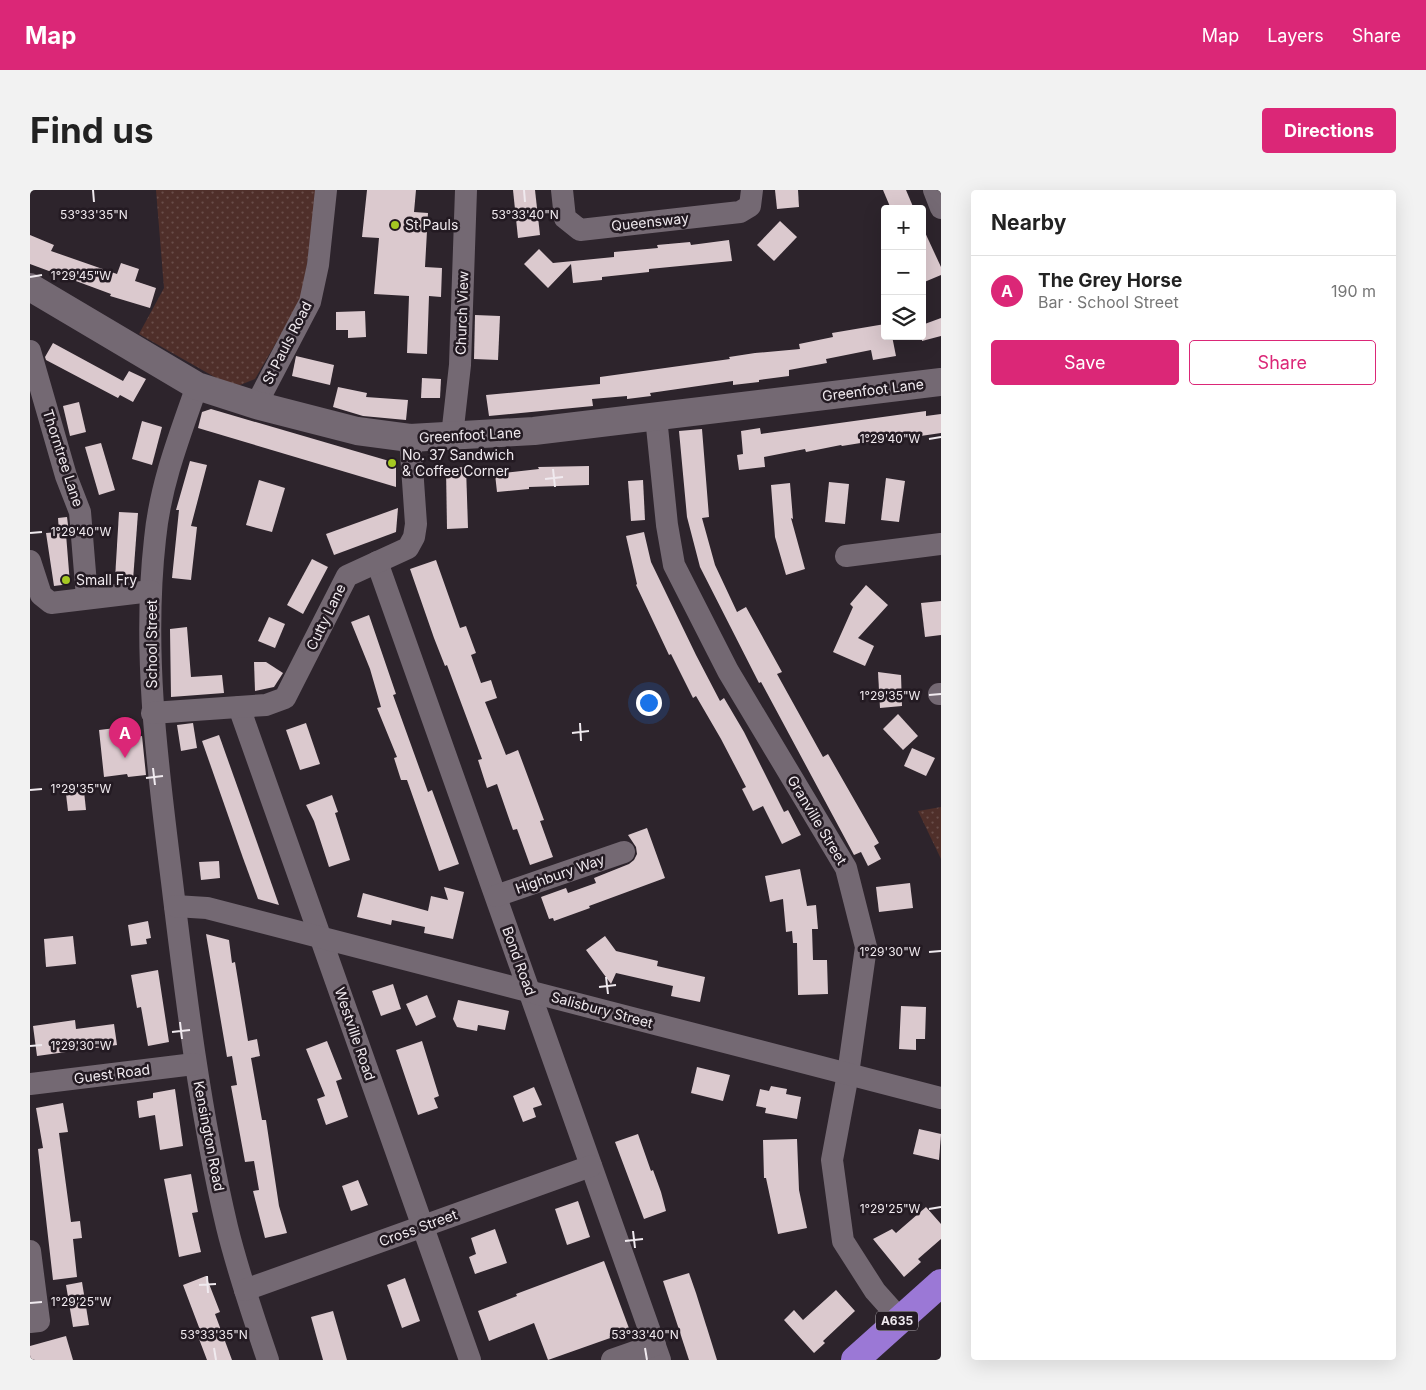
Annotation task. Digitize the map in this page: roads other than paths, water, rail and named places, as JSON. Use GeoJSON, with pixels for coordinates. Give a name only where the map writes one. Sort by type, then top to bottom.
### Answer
{"type":"FeatureCollection","features":[{"type":"Feature","properties":{"kind":"highway","name":"A635"},"geometry":{"type":"LineString","coordinates":[[855,1360],[941,1283]]}},
{"type":"Feature","properties":{"kind":"street","name":"St Pauls Road"},"geometry":{"type":"LineString","coordinates":[[256,405],[310,302],[318,266],[326,190]]}},
{"type":"Feature","properties":{"kind":"street","name":"Church View"},"geometry":{"type":"LineString","coordinates":[[452,436],[460,365],[466,190]]}},
{"type":"Feature","properties":{"kind":"street","name":"Queensway"},"geometry":{"type":"LineString","coordinates":[[562,190],[565,218],[580,230],[740,212],[750,206],[752,190]]}},
{"type":"Feature","properties":{"kind":"street"},"geometry":{"type":"LineString","coordinates":[[934,190],[941,208]]}},
{"type":"Feature","properties":{"kind":"street","name":"Greenfoot Lane"},"geometry":{"type":"LineString","coordinates":[[30,287],[197,386],[256,405],[357,431],[410,438],[534,432],[941,382]]}},
{"type":"Feature","properties":{"kind":"street","name":"Thorntree Lane"},"geometry":{"type":"LineString","coordinates":[[30,351],[66,476],[80,512],[88,597]]}},
{"type":"Feature","properties":{"kind":"street","name":"School Street"},"geometry":{"type":"LineString","coordinates":[[175,906],[152,713],[151,592],[155,540],[163,486],[197,386]]}},
{"type":"Feature","properties":{"kind":"street","name":"Granville Street"},"geometry":{"type":"LineString","coordinates":[[656,417],[667,525],[674,565],[728,672],[846,868],[866,947],[848,1074],[832,1160],[843,1241],[874,1291],[900,1319]]}},
{"type":"Feature","properties":{"kind":"street","name":"Cutty Lane"},"geometry":{"type":"LineString","coordinates":[[152,713],[266,705],[285,698],[347,576],[408,548],[414,537],[416,524],[410,438]]}},
{"type":"Feature","properties":{"kind":"street"},"geometry":{"type":"LineString","coordinates":[[846,556],[941,544]]}},
{"type":"Feature","properties":{"kind":"street"},"geometry":{"type":"LineString","coordinates":[[30,561],[41,595],[51,604],[88,597],[151,592]]}},
{"type":"Feature","properties":{"kind":"street","name":"Bond Road"},"geometry":{"type":"LineString","coordinates":[[377,562],[657,1352]]}},
{"type":"Feature","properties":{"kind":"street","name":"Westville Road"},"geometry":{"type":"LineString","coordinates":[[239,707],[470,1360]]}},
{"type":"Feature","properties":{"kind":"street","name":"Highbury Way"},"geometry":{"type":"LineString","coordinates":[[496,896],[624,852]]}},
{"type":"Feature","properties":{"kind":"street","name":"Salisbury Street"},"geometry":{"type":"LineString","coordinates":[[175,906],[207,908],[941,1098]]}},
{"type":"Feature","properties":{"kind":"street","name":"Kensington Road"},"geometry":{"type":"LineString","coordinates":[[175,906],[194,1064],[227,1227],[268,1360]]}},
{"type":"Feature","properties":{"kind":"street","name":"Guest Road"},"geometry":{"type":"LineString","coordinates":[[30,1084],[194,1064]]}},
{"type":"Feature","properties":{"kind":"street","name":"Cross Street"},"geometry":{"type":"LineString","coordinates":[[245,1290],[591,1166]]}},
{"type":"Feature","properties":{"kind":"street"},"geometry":{"type":"LineString","coordinates":[[30,1251],[35,1322]]}},
{"type":"Feature","properties":{"kind":"street"},"geometry":{"type":"LineString","coordinates":[[612,1360],[657,1352]]}},
{"type":"Feature","properties":{"kind":"place","name":"St Pauls"},"geometry":{"type":"Point","coordinates":[395,225]}},
{"type":"Feature","properties":{"kind":"place","name":"No. 37 Sandwich & Coffee Corner"},"geometry":{"type":"Point","coordinates":[392,463]}},
{"type":"Feature","properties":{"kind":"place","name":"Small Fry"},"geometry":{"type":"Point","coordinates":[66,580]}},
{"type":"Feature","properties":{"kind":"place","name":"The Grey Horse"},"geometry":{"type":"Point","coordinates":[125,758]}}]}
